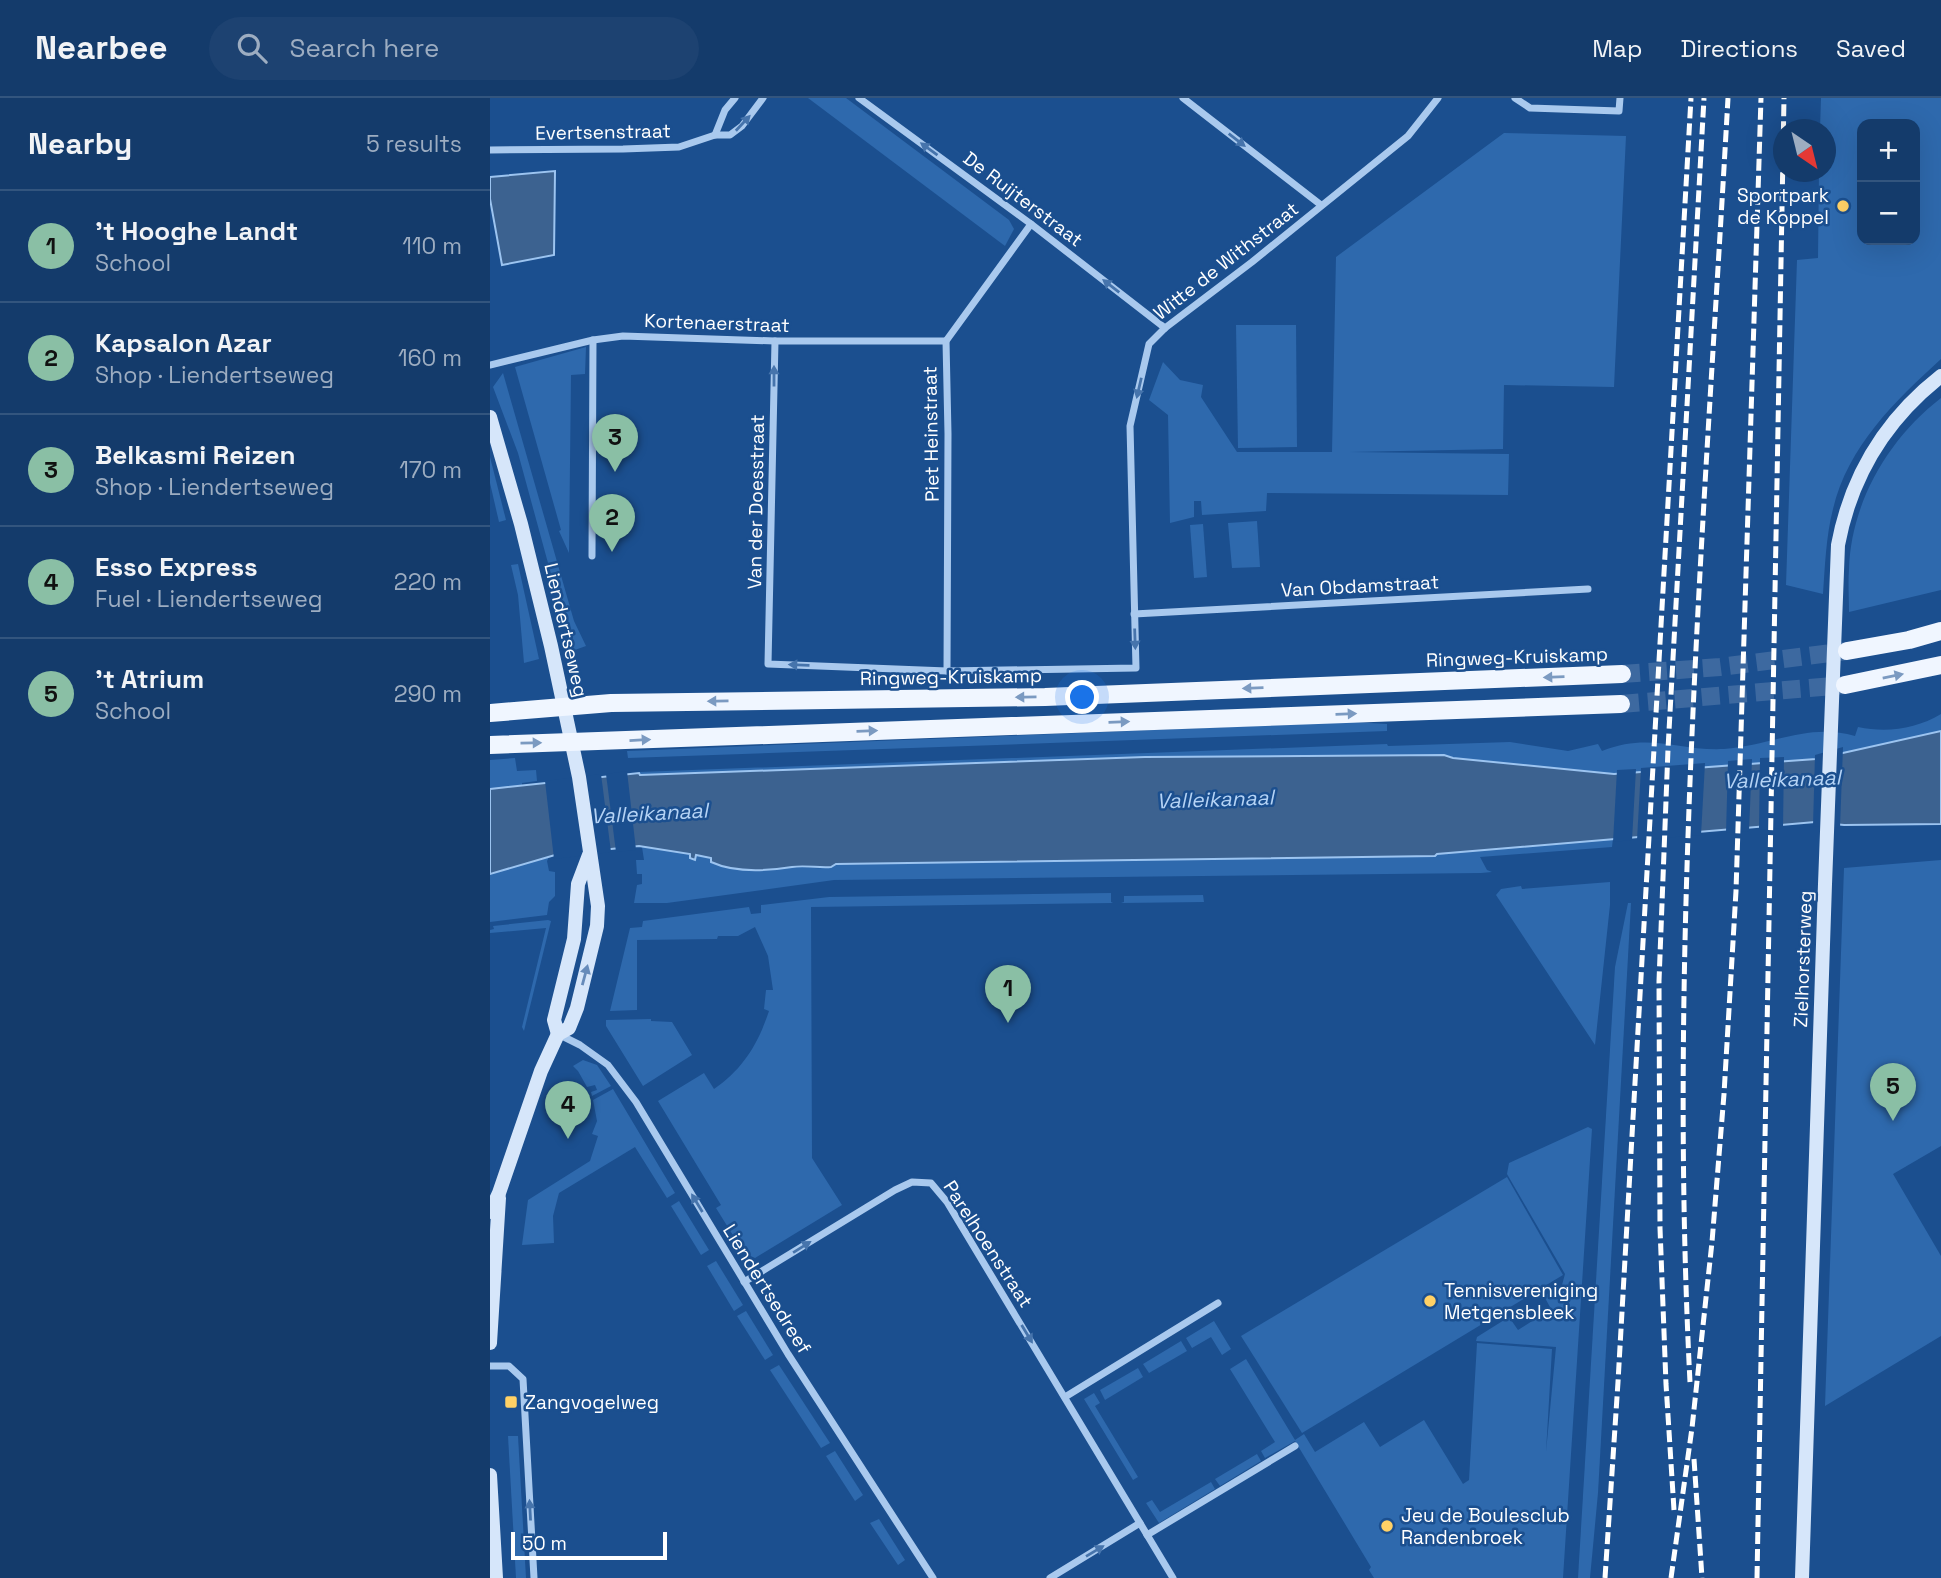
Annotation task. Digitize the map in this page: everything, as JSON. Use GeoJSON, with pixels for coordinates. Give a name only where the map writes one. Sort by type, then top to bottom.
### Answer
{"type":"FeatureCollection","features":[{"type":"Feature","properties":{"kind":"main road"},"geometry":{"type":"LineString","coordinates":[[1847,652],[1941,631]]}},
{"type":"Feature","properties":{"kind":"main road"},"geometry":{"type":"LineString","coordinates":[[1845,685],[1941,665]]}},
{"type":"Feature","properties":{"kind":"main road","name":"Ringweg-Kruiskamp"},"geometry":{"type":"LineString","coordinates":[[490,713],[623,703],[1045,697],[1622,674]]}},
{"type":"Feature","properties":{"kind":"main road"},"geometry":{"type":"LineString","coordinates":[[490,745],[1620,704]]}},
{"type":"Feature","properties":{"kind":"street"},"geometry":{"type":"LineString","coordinates":[[715,135],[725,110],[735,98]]}},
{"type":"Feature","properties":{"kind":"street","name":"Evertsenstraat"},"geometry":{"type":"LineString","coordinates":[[490,150],[679,147],[715,135],[730,135],[742,126],[763,98]]}},
{"type":"Feature","properties":{"kind":"street","name":"De Ruijterstraat"},"geometry":{"type":"LineString","coordinates":[[859,98],[1031,224],[1165,328]]}},
{"type":"Feature","properties":{"kind":"street"},"geometry":{"type":"LineString","coordinates":[[1183,98],[1321,205]]}},
{"type":"Feature","properties":{"kind":"street","name":"Witte de Withstraat"},"geometry":{"type":"LineString","coordinates":[[1136,668],[1130,426],[1149,344],[1165,328],[1408,136],[1438,98]]}},
{"type":"Feature","properties":{"kind":"street"},"geometry":{"type":"LineString","coordinates":[[1515,98],[1530,108],[1619,111],[1620,98]]}},
{"type":"Feature","properties":{"kind":"street","name":"Piet Heinstraat"},"geometry":{"type":"LineString","coordinates":[[947,671],[946,341],[1031,224]]}},
{"type":"Feature","properties":{"kind":"street","name":"Kortenaerstraat"},"geometry":{"type":"LineString","coordinates":[[490,365],[593,340],[623,336],[775,341],[946,341]]}},
{"type":"Feature","properties":{"kind":"street"},"geometry":{"type":"LineString","coordinates":[[592,556],[593,340]]}},
{"type":"Feature","properties":{"kind":"street","name":"Van der Doesstraat"},"geometry":{"type":"LineString","coordinates":[[768,664],[775,341]]}},
{"type":"Feature","properties":{"kind":"street","name":"Zielhorsterweg"},"geometry":{"type":"LineString","coordinates":[[1802,1578],[1836,584],[1841,528],[1857,479],[1886,430],[1914,398],[1941,376]]}},
{"type":"Feature","properties":{"kind":"street","name":"Liendertseweg"},"geometry":{"type":"LineString","coordinates":[[490,417],[524,535],[579,777],[589,855],[596,882],[597,926],[577,1008],[569,1028],[558,1034],[541,1071],[490,1212]]}},
{"type":"Feature","properties":{"kind":"street","name":"Van Obdamstraat"},"geometry":{"type":"LineString","coordinates":[[1134,614],[1588,589]]}},
{"type":"Feature","properties":{"kind":"street","name":"Ringweg-Kruiskamp"},"geometry":{"type":"LineString","coordinates":[[768,664],[947,671],[1136,668]]}},
{"type":"Feature","properties":{"kind":"street","name":"Liendertseweg"},"geometry":{"type":"LineString","coordinates":[[558,1034],[554,1020],[574,939],[578,884],[589,855]]}},
{"type":"Feature","properties":{"kind":"street","name":"Liendertsedreef"},"geometry":{"type":"LineString","coordinates":[[558,1034],[580,1045],[608,1065],[636,1102],[744,1282],[933,1578]]}},
{"type":"Feature","properties":{"kind":"street","name":"Parelhoenstraat"},"geometry":{"type":"LineString","coordinates":[[744,1282],[895,1190],[912,1182],[931,1184],[947,1202],[1173,1578]]}},
{"type":"Feature","properties":{"kind":"street","name":"Liendertseweg"},"geometry":{"type":"LineString","coordinates":[[490,1343],[499,1193]]}},
{"type":"Feature","properties":{"kind":"street"},"geometry":{"type":"LineString","coordinates":[[1065,1397],[1218,1303]]}},
{"type":"Feature","properties":{"kind":"street"},"geometry":{"type":"LineString","coordinates":[[490,1366],[509,1366],[523,1379],[534,1578]]}},
{"type":"Feature","properties":{"kind":"street"},"geometry":{"type":"LineString","coordinates":[[1147,1535],[1295,1446]]}},
{"type":"Feature","properties":{"kind":"street"},"geometry":{"type":"LineString","coordinates":[[490,1475],[496,1578]]}},
{"type":"Feature","properties":{"kind":"street"},"geometry":{"type":"LineString","coordinates":[[1049,1578],[1140,1523]]}},
{"type":"Feature","properties":{"kind":"shaded area"},"geometry":{"type":"Polygon","coordinates":[[[808,98],[846,98],[1009,220],[1014,229],[1005,246],[808,98]]]}},
{"type":"Feature","properties":{"kind":"shaded area"},"geometry":{"type":"Polygon","coordinates":[[[1821,98],[1941,98],[1941,359],[1875,426],[1850,465],[1833,509],[1823,594],[1786,585],[1797,260],[1818,258],[1819,182],[1836,182],[1836,119],[1820,119],[1821,98]]]}},
{"type":"Feature","properties":{"kind":"shaded area"},"geometry":{"type":"Polygon","coordinates":[[[1504,133],[1626,136],[1614,387],[1504,385],[1503,449],[1350,452],[1509,454],[1508,495],[1267,493],[1266,511],[1202,515],[1201,501],[1194,501],[1194,517],[1170,523],[1168,415],[1149,400],[1163,362],[1180,380],[1203,385],[1201,397],[1237,452],[1332,452],[1336,257],[1504,133]]]}},
{"type":"Feature","properties":{"kind":"shaded area"},"geometry":{"type":"Polygon","coordinates":[[[1236,325],[1296,325],[1297,447],[1238,448],[1236,325]]]}},
{"type":"Feature","properties":{"kind":"shaded area"},"geometry":{"type":"Polygon","coordinates":[[[586,347],[585,374],[571,375],[569,553],[559,531],[561,530],[515,367],[586,347]]]}},
{"type":"Feature","properties":{"kind":"shaded area"},"geometry":{"type":"Polygon","coordinates":[[[503,373],[574,621],[586,646],[572,651],[518,453],[493,387],[503,373]]]}},
{"type":"Feature","properties":{"kind":"shaded area"},"geometry":{"type":"Polygon","coordinates":[[[1941,398],[1941,590],[1849,612],[1851,544],[1865,496],[1876,473],[1905,432],[1941,398]]]}},
{"type":"Feature","properties":{"kind":"shaded area"},"geometry":{"type":"Polygon","coordinates":[[[490,457],[506,520],[499,522],[490,483],[490,457]]]}},
{"type":"Feature","properties":{"kind":"shaded area"},"geometry":{"type":"Polygon","coordinates":[[[1257,521],[1260,567],[1232,568],[1228,523],[1257,521]]]}},
{"type":"Feature","properties":{"kind":"shaded area"},"geometry":{"type":"Polygon","coordinates":[[[1203,524],[1207,577],[1194,578],[1190,525],[1203,524]]]}},
{"type":"Feature","properties":{"kind":"shaded area"},"geometry":{"type":"Polygon","coordinates":[[[518,564],[539,659],[524,663],[518,595],[511,565],[518,564]]]}},
{"type":"Feature","properties":{"kind":"shaded area"},"geometry":{"type":"Polygon","coordinates":[[[1941,714],[1941,731],[1816,759],[1614,774],[1444,755],[1145,757],[639,775],[639,772],[1387,744],[1510,742],[1568,751],[1598,744],[1602,751],[1635,743],[1649,743],[1724,749],[1805,733],[1838,732],[1855,736],[1858,727],[1880,730],[1901,728],[1922,723],[1941,714]]]}},
{"type":"Feature","properties":{"kind":"shaded area"},"geometry":{"type":"Polygon","coordinates":[[[1353,722],[1387,724],[1387,731],[628,758],[627,751],[1353,722]]]}},
{"type":"Feature","properties":{"kind":"shaded area"},"geometry":{"type":"Polygon","coordinates":[[[515,758],[517,771],[536,770],[537,781],[522,783],[522,786],[490,789],[490,760],[515,758]]]}},
{"type":"Feature","properties":{"kind":"shaded area"},"geometry":{"type":"Polygon","coordinates":[[[1613,838],[1612,847],[1480,857],[1487,870],[1492,872],[1481,873],[834,880],[667,903],[634,903],[637,885],[642,884],[642,874],[637,874],[636,860],[644,860],[642,847],[691,854],[695,859],[696,855],[737,867],[759,869],[820,868],[835,864],[1435,856],[1613,838]]]}},
{"type":"Feature","properties":{"kind":"shaded area"},"geometry":{"type":"Polygon","coordinates":[[[549,857],[549,871],[555,872],[555,896],[549,902],[547,915],[490,922],[490,874],[549,857]]]}},
{"type":"Feature","properties":{"kind":"shaded area"},"geometry":{"type":"Polygon","coordinates":[[[1941,860],[1941,1146],[1893,1174],[1941,1256],[1941,1336],[1825,1406],[1844,868],[1941,860]]]}},
{"type":"Feature","properties":{"kind":"shaded area"},"geometry":{"type":"Polygon","coordinates":[[[1610,882],[1610,905],[1595,1045],[1496,895],[1501,889],[1521,886],[1522,889],[1610,882]]]}},
{"type":"Feature","properties":{"kind":"shaded area"},"geometry":{"type":"Polygon","coordinates":[[[1111,893],[1113,903],[811,907],[812,1158],[842,1205],[755,1258],[744,1253],[716,1208],[721,1205],[658,1101],[704,1073],[714,1089],[733,1073],[754,1045],[769,1011],[764,1009],[766,990],[773,990],[768,956],[755,927],[738,936],[718,936],[717,939],[637,940],[637,1010],[610,1011],[630,928],[642,927],[643,921],[749,907],[751,914],[761,913],[761,905],[829,897],[1111,893]]]}},
{"type":"Feature","properties":{"kind":"shaded area"},"geometry":{"type":"Polygon","coordinates":[[[1203,895],[1204,902],[1121,903],[1124,902],[1124,896],[1203,895]]]}},
{"type":"Feature","properties":{"kind":"shaded area"},"geometry":{"type":"Polygon","coordinates":[[[1628,903],[1631,903],[1598,1493],[1590,1578],[1578,1578],[1615,967],[1628,903]]]}},
{"type":"Feature","properties":{"kind":"shaded area"},"geometry":{"type":"Polygon","coordinates":[[[551,921],[524,1031],[522,1027],[546,928],[490,933],[490,930],[494,929],[493,926],[551,921]]]}},
{"type":"Feature","properties":{"kind":"shaded area"},"geometry":{"type":"Polygon","coordinates":[[[651,1019],[672,1022],[692,1055],[643,1086],[606,1026],[606,1020],[651,1019]]]}},
{"type":"Feature","properties":{"kind":"shaded area"},"geometry":{"type":"Polygon","coordinates":[[[583,1060],[597,1065],[611,1086],[592,1096],[591,1092],[597,1090],[595,1085],[587,1087],[573,1066],[583,1060]]]}},
{"type":"Feature","properties":{"kind":"shaded area"},"geometry":{"type":"Polygon","coordinates":[[[613,1089],[675,1193],[667,1198],[635,1147],[559,1193],[553,1216],[554,1243],[522,1245],[528,1200],[590,1161],[598,1136],[592,1134],[597,1121],[593,1100],[613,1089]]]}},
{"type":"Feature","properties":{"kind":"shaded area"},"geometry":{"type":"Polygon","coordinates":[[[1588,1127],[1592,1129],[1563,1578],[1374,1578],[1369,1570],[1371,1567],[1295,1441],[1265,1458],[1261,1451],[1275,1442],[1230,1369],[1246,1359],[1295,1440],[1304,1434],[1315,1452],[1364,1422],[1380,1447],[1424,1420],[1463,1484],[1469,1480],[1477,1343],[1552,1349],[1546,1452],[1556,1347],[1476,1341],[1477,1337],[1509,1317],[1518,1330],[1551,1309],[1544,1296],[1562,1285],[1565,1274],[1507,1174],[1509,1163],[1588,1127]]]}},
{"type":"Feature","properties":{"kind":"shaded area","name":"Tennisvereniging Metgensbleek"},"geometry":{"type":"Polygon","coordinates":[[[1507,1177],[1563,1275],[1302,1433],[1241,1336],[1507,1177]]]}},
{"type":"Feature","properties":{"kind":"shaded area"},"geometry":{"type":"Polygon","coordinates":[[[679,1201],[709,1250],[701,1255],[671,1206],[679,1201]]]}},
{"type":"Feature","properties":{"kind":"shaded area"},"geometry":{"type":"Polygon","coordinates":[[[716,1261],[743,1305],[734,1311],[707,1266],[716,1261]]]}},
{"type":"Feature","properties":{"kind":"shaded area"},"geometry":{"type":"Polygon","coordinates":[[[746,1311],[773,1355],[765,1360],[737,1316],[746,1311]]]}},
{"type":"Feature","properties":{"kind":"shaded area"},"geometry":{"type":"Polygon","coordinates":[[[1214,1321],[1231,1349],[1222,1355],[1211,1337],[1192,1348],[1186,1338],[1214,1321]]]}},
{"type":"Feature","properties":{"kind":"shaded area"},"geometry":{"type":"Polygon","coordinates":[[[1181,1341],[1187,1351],[1149,1373],[1143,1364],[1181,1341]]]}},
{"type":"Feature","properties":{"kind":"shaded area"},"geometry":{"type":"Polygon","coordinates":[[[779,1365],[830,1443],[821,1448],[770,1370],[779,1365]]]}},
{"type":"Feature","properties":{"kind":"shaded area"},"geometry":{"type":"Polygon","coordinates":[[[1138,1368],[1143,1377],[1105,1400],[1100,1390],[1138,1368]]]}},
{"type":"Feature","properties":{"kind":"shaded area"},"geometry":{"type":"Polygon","coordinates":[[[1094,1393],[1100,1403],[1095,1406],[1138,1477],[1133,1480],[1084,1399],[1094,1393]]]}},
{"type":"Feature","properties":{"kind":"shaded area"},"geometry":{"type":"Polygon","coordinates":[[[508,1436],[518,1436],[526,1578],[516,1578],[508,1436]]]}},
{"type":"Feature","properties":{"kind":"shaded area"},"geometry":{"type":"Polygon","coordinates":[[[835,1451],[863,1495],[855,1501],[826,1456],[835,1451]]]}},
{"type":"Feature","properties":{"kind":"shaded area"},"geometry":{"type":"Polygon","coordinates":[[[1257,1454],[1261,1461],[1220,1486],[1215,1479],[1257,1454]]]}},
{"type":"Feature","properties":{"kind":"shaded area"},"geometry":{"type":"Polygon","coordinates":[[[1211,1482],[1215,1489],[1159,1523],[1146,1503],[1152,1500],[1160,1512],[1211,1482]]]}},
{"type":"Feature","properties":{"kind":"shaded area"},"geometry":{"type":"Polygon","coordinates":[[[879,1519],[905,1560],[898,1565],[870,1523],[879,1519]]]}},
{"type":"Feature","properties":{"kind":"water"},"geometry":{"type":"Polygon","coordinates":[[[555,171],[554,255],[502,265],[490,199],[490,177],[555,171]]]}},
{"type":"Feature","properties":{"kind":"water","name":"Valleikanaal"},"geometry":{"type":"Polygon","coordinates":[[[1941,731],[1941,824],[1844,825],[1815,822],[1435,856],[836,864],[831,867],[797,866],[762,870],[730,868],[711,862],[711,858],[696,855],[695,860],[690,858],[690,854],[639,846],[555,855],[490,874],[490,789],[639,773],[1145,757],[1444,755],[1614,774],[1816,759],[1941,731]]]}},
{"type":"Feature","properties":{"kind":"pier"},"geometry":{"type":"Polygon","coordinates":[[[1843,747],[1840,828],[1813,826],[1815,755],[1843,747]]]}},
{"type":"Feature","properties":{"kind":"pier"},"geometry":{"type":"Polygon","coordinates":[[[1784,757],[1783,828],[1759,830],[1760,758],[1784,757]]]}},
{"type":"Feature","properties":{"kind":"pier"},"geometry":{"type":"Polygon","coordinates":[[[1752,759],[1749,831],[1726,833],[1728,761],[1752,759]]]}},
{"type":"Feature","properties":{"kind":"pier"},"geometry":{"type":"Polygon","coordinates":[[[1705,763],[1701,835],[1637,840],[1641,768],[1705,763]]]}},
{"type":"Feature","properties":{"kind":"pier"},"geometry":{"type":"Polygon","coordinates":[[[1636,769],[1632,840],[1613,842],[1617,770],[1636,769]]]}},
{"type":"Feature","properties":{"kind":"pier"},"geometry":{"type":"Polygon","coordinates":[[[627,771],[636,850],[616,852],[606,774],[627,771]]]}},
{"type":"Feature","properties":{"kind":"pier"},"geometry":{"type":"Polygon","coordinates":[[[601,774],[611,852],[554,859],[545,781],[601,774]]]}},
{"type":"Feature","properties":{"kind":"tunnel"},"geometry":{"type":"LineString","coordinates":[[1622,674],[1720,667],[1847,651]]}},
{"type":"Feature","properties":{"kind":"tunnel"},"geometry":{"type":"LineString","coordinates":[[1621,704],[1845,685]]}},
{"type":"Feature","properties":{"kind":"railway"},"geometry":{"type":"LineString","coordinates":[[1605,1578],[1691,98]]}},
{"type":"Feature","properties":{"kind":"railway"},"geometry":{"type":"LineString","coordinates":[[1674,1510],[1660,1228],[1659,981],[1668,749],[1704,98]]}},
{"type":"Feature","properties":{"kind":"railway"},"geometry":{"type":"LineString","coordinates":[[1690,1382],[1684,1222],[1686,901],[1700,580],[1728,98]]}},
{"type":"Feature","properties":{"kind":"railway"},"geometry":{"type":"LineString","coordinates":[[1671,1578],[1692,1428],[1712,1242],[1724,1094],[1736,891],[1761,98]]}},
{"type":"Feature","properties":{"kind":"railway"},"geometry":{"type":"LineString","coordinates":[[1757,1578],[1784,98]]}},
{"type":"Feature","properties":{"kind":"railway"},"geometry":{"type":"LineString","coordinates":[[1694,1459],[1702,1578]]}},
{"type":"Feature","properties":{"kind":"place","name":"Sportpark de Koppel"},"geometry":{"type":"Point","coordinates":[1843,206]}},
{"type":"Feature","properties":{"kind":"place","name":"Belkasmi Reizen"},"geometry":{"type":"Point","coordinates":[615,472]}},
{"type":"Feature","properties":{"kind":"place","name":"Kapsalon Azar"},"geometry":{"type":"Point","coordinates":[612,552]}},
{"type":"Feature","properties":{"kind":"place","name":"'t Hooghe Landt"},"geometry":{"type":"Point","coordinates":[1008,1023]}},
{"type":"Feature","properties":{"kind":"place","name":"'t Atrium"},"geometry":{"type":"Point","coordinates":[1893,1121]}},
{"type":"Feature","properties":{"kind":"place","name":"Esso Express"},"geometry":{"type":"Point","coordinates":[568,1139]}},
{"type":"Feature","properties":{"kind":"place","name":"Tennisvereniging Metgensbleek"},"geometry":{"type":"Point","coordinates":[1430,1301]}},
{"type":"Feature","properties":{"kind":"place","name":"Zangvogelweg"},"geometry":{"type":"Point","coordinates":[511,1402]}},
{"type":"Feature","properties":{"kind":"place","name":"Jeu de Boulesclub Randenbroek"},"geometry":{"type":"Point","coordinates":[1387,1526]}}]}
